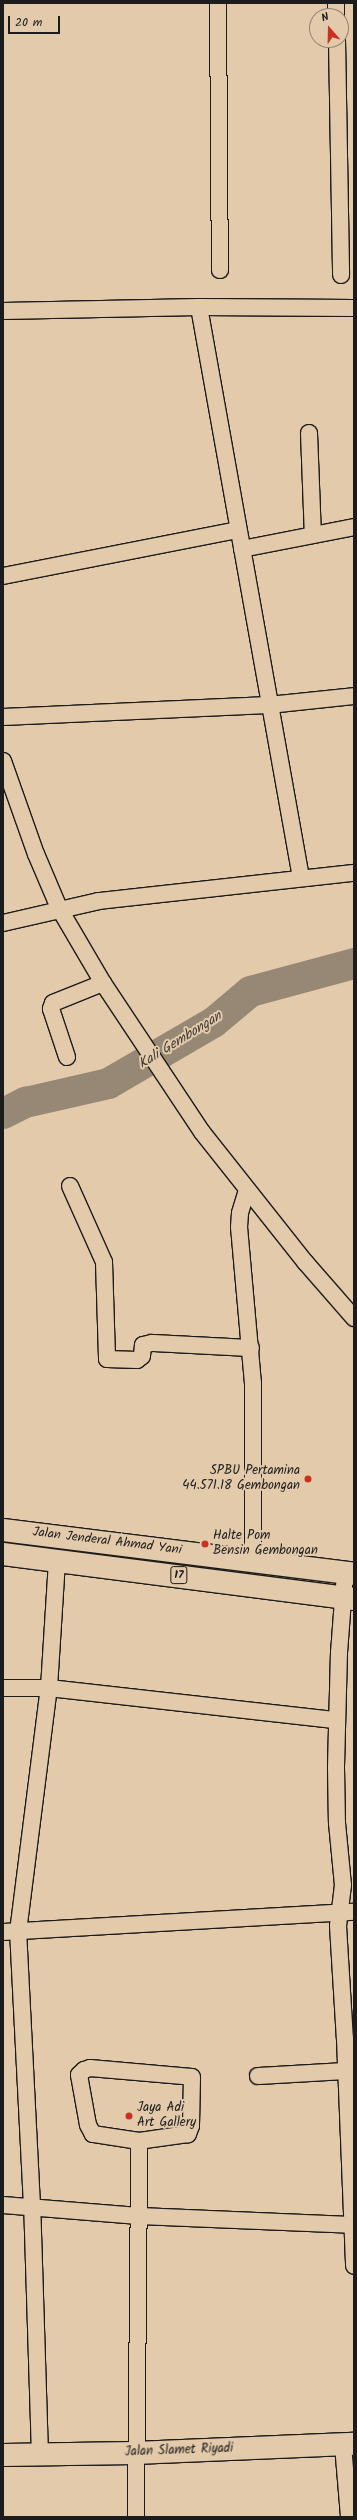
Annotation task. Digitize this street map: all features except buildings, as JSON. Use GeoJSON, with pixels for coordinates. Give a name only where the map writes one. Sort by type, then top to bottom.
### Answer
{"type":"FeatureCollection","features":[{"type":"Feature","properties":{"kind":"main road","name":"Jalan Jenderal Ahmad Yani"},"geometry":{"type":"LineString","coordinates":[[3,1530],[350,1573]]}},
{"type":"Feature","properties":{"kind":"main road","name":"Jalan Jenderal Ahmad Yani"},"geometry":{"type":"LineString","coordinates":[[3,1554],[348,1598]]}},
{"type":"Feature","properties":{"kind":"main road","name":"Jalan Slamet Riyadi"},"geometry":{"type":"LineString","coordinates":[[3,2455],[135,2453],[349,2444]]}},
{"type":"Feature","properties":{"kind":"street"},"geometry":{"type":"LineString","coordinates":[[218,3],[220,270]]}},
{"type":"Feature","properties":{"kind":"street"},"geometry":{"type":"LineString","coordinates":[[337,48],[341,274]]}},
{"type":"Feature","properties":{"kind":"street"},"geometry":{"type":"LineString","coordinates":[[198,307],[301,878]]}},
{"type":"Feature","properties":{"kind":"street"},"geometry":{"type":"LineString","coordinates":[[3,311],[198,307],[354,308]]}},
{"type":"Feature","properties":{"kind":"street"},"geometry":{"type":"LineString","coordinates":[[309,433],[313,535]]}},
{"type":"Feature","properties":{"kind":"street"},"geometry":{"type":"LineString","coordinates":[[242,549],[354,527]]}},
{"type":"Feature","properties":{"kind":"street"},"geometry":{"type":"LineString","coordinates":[[3,576],[238,530]]}},
{"type":"Feature","properties":{"kind":"street"},"geometry":{"type":"LineString","coordinates":[[3,717],[269,705],[354,696]]}},
{"type":"Feature","properties":{"kind":"street"},"geometry":{"type":"LineString","coordinates":[[3,761],[33,847],[58,908],[103,983],[202,1132],[247,1190],[354,1318]]}},
{"type":"Feature","properties":{"kind":"street"},"geometry":{"type":"LineString","coordinates":[[3,923],[58,908],[154,893],[354,873]]}},
{"type":"Feature","properties":{"kind":"street"},"geometry":{"type":"LineString","coordinates":[[67,1057],[51,1009],[53,1004],[103,983]]}},
{"type":"Feature","properties":{"kind":"street"},"geometry":{"type":"LineString","coordinates":[[70,1186],[104,1262],[107,1359],[141,1358],[143,1345],[152,1343],[251,1348]]}},
{"type":"Feature","properties":{"kind":"street"},"geometry":{"type":"LineString","coordinates":[[247,1190],[240,1213],[239,1227],[251,1348],[253,1560]]}},
{"type":"Feature","properties":{"kind":"street"},"geometry":{"type":"LineString","coordinates":[[40,2455],[32,2206],[11,1932],[49,1688],[57,1560]]}},
{"type":"Feature","properties":{"kind":"street"},"geometry":{"type":"LineString","coordinates":[[350,1573],[336,1720],[337,1823],[346,1913],[350,2038],[346,2071],[351,2226],[354,2266]]}},
{"type":"Feature","properties":{"kind":"street"},"geometry":{"type":"LineString","coordinates":[[3,1688],[49,1688],[336,1720]]}},
{"type":"Feature","properties":{"kind":"street"},"geometry":{"type":"LineString","coordinates":[[11,1932],[346,1913]]}},
{"type":"Feature","properties":{"kind":"street"},"geometry":{"type":"LineString","coordinates":[[90,2068],[192,2077],[192,2126],[188,2134],[139,2141],[93,2134],[88,2125],[79,2075],[84,2070],[90,2068]]}},
{"type":"Feature","properties":{"kind":"street"},"geometry":{"type":"LineString","coordinates":[[258,2076],[346,2071]]}},
{"type":"Feature","properties":{"kind":"street"},"geometry":{"type":"LineString","coordinates":[[136,2517],[135,2453],[139,2141]]}},
{"type":"Feature","properties":{"kind":"street"},"geometry":{"type":"LineString","coordinates":[[3,2205],[32,2206],[139,2216],[351,2226]]}},
{"type":"Feature","properties":{"kind":"street"},"geometry":{"type":"LineString","coordinates":[[349,2444],[349,2517]]}},
{"type":"Feature","properties":{"kind":"waterway","name":"Kali Gembongan"},"geometry":{"type":"LineString","coordinates":[[3,1113],[25,1102],[108,1083],[213,1022],[250,991],[354,963]]}},
{"type":"Feature","properties":{"kind":"place","name":"SPBU Pertamina 44.571.18 Gembongan"},"geometry":{"type":"Point","coordinates":[308,1479]}},
{"type":"Feature","properties":{"kind":"place","name":"Halte Pom Bensin Gembongan"},"geometry":{"type":"Point","coordinates":[205,1544]}},
{"type":"Feature","properties":{"kind":"place","name":"Jaya Adi Art Gallery"},"geometry":{"type":"Point","coordinates":[129,2116]}}]}
